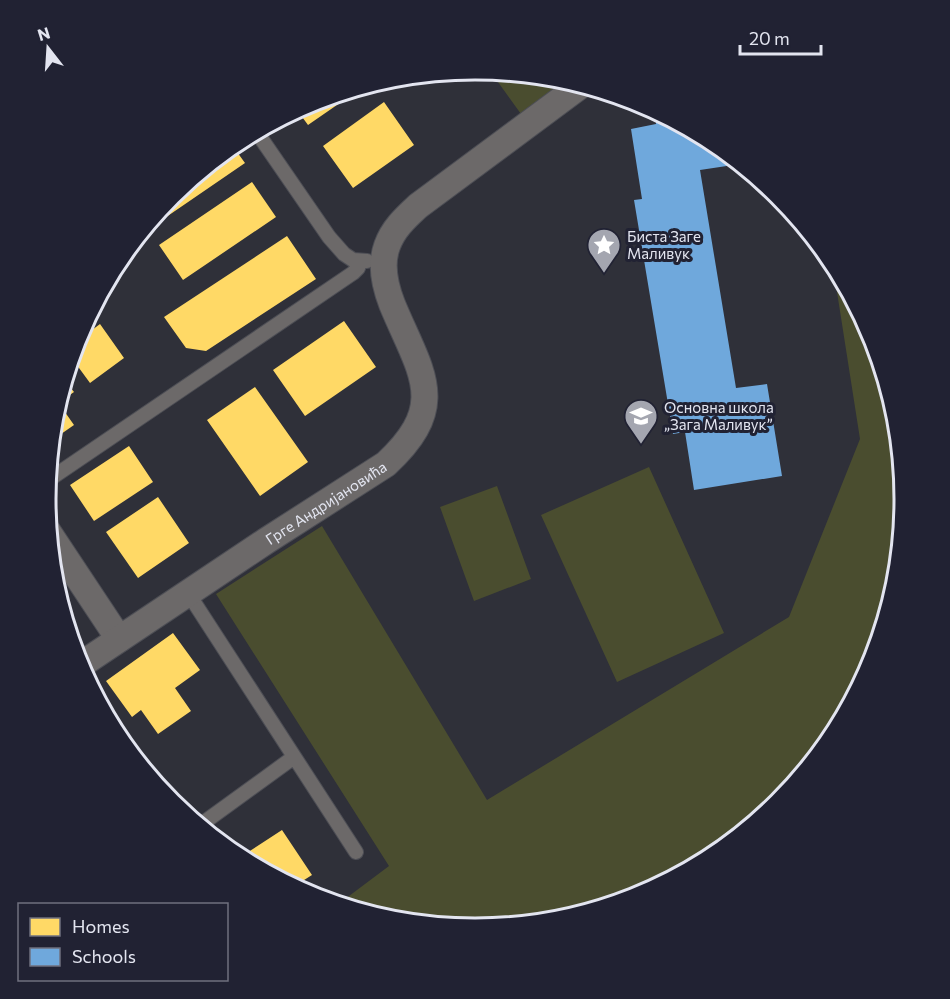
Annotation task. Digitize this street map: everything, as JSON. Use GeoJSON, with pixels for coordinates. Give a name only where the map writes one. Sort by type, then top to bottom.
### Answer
{"type":"FeatureCollection","features":[{"type":"Feature","properties":{"kind":"street","name":"Грге Андријановића"},"geometry":{"type":"LineString","coordinates":[[87,660],[386,464],[403,448],[422,413],[426,387],[419,363],[388,292],[384,277],[372,261],[387,246],[398,225],[418,206],[572,91]]}},
{"type":"Feature","properties":{"kind":"street"},"geometry":{"type":"LineString","coordinates":[[58,547],[119,639]]}},
{"type":"Feature","properties":{"kind":"lane"},"geometry":{"type":"LineString","coordinates":[[261,139],[329,237],[344,254],[372,261]]}},
{"type":"Feature","properties":{"kind":"lane"},"geometry":{"type":"LineString","coordinates":[[56,475],[358,268],[372,261]]}},
{"type":"Feature","properties":{"kind":"lane"},"geometry":{"type":"LineString","coordinates":[[188,593],[356,852]]}},
{"type":"Feature","properties":{"kind":"lane"},"geometry":{"type":"LineString","coordinates":[[206,821],[294,757]]}},
{"type":"Feature","properties":{"kind":"green space"},"geometry":{"type":"Polygon","coordinates":[[[497,81],[557,88],[587,95],[534,132],[497,81]]]}},
{"type":"Feature","properties":{"kind":"green space"},"geometry":{"type":"Polygon","coordinates":[[[836,287],[863,339],[886,418],[894,472],[894,527],[891,554],[880,608],[863,660],[851,685],[824,733],[808,755],[752,815],[708,848],[661,876],[610,897],[557,911],[502,918],[448,918],[393,911],[345,899],[389,866],[216,594],[322,526],[487,800],[789,617],[860,439],[836,287]]]}},
{"type":"Feature","properties":{"kind":"green space"},"geometry":{"type":"Polygon","coordinates":[[[649,467],[724,633],[617,682],[541,515],[649,467]]]}},
{"type":"Feature","properties":{"kind":"green space"},"geometry":{"type":"Polygon","coordinates":[[[497,486],[531,579],[474,601],[440,507],[497,486]]]}},
{"type":"Feature","properties":{"kind":"building: Homes"},"geometry":{"type":"Polygon","coordinates":[[[342,101],[308,125],[302,117],[342,101]]]}},
{"type":"Feature","properties":{"kind":"building: Homes"},"geometry":{"type":"Polygon","coordinates":[[[384,102],[414,145],[353,188],[323,146],[384,102]]]}},
{"type":"Feature","properties":{"kind":"building: Homes"},"geometry":{"type":"Polygon","coordinates":[[[238,154],[245,163],[164,218],[198,184],[238,154]]]}},
{"type":"Feature","properties":{"kind":"building: Homes"},"geometry":{"type":"Polygon","coordinates":[[[252,182],[276,217],[183,280],[159,245],[252,182]]]}},
{"type":"Feature","properties":{"kind":"building: Homes"},"geometry":{"type":"Polygon","coordinates":[[[287,236],[316,279],[206,351],[186,348],[164,317],[287,236]]]}},
{"type":"Feature","properties":{"kind":"building: Homes"},"geometry":{"type":"Polygon","coordinates":[[[344,321],[376,367],[305,416],[273,370],[344,321]]]}},
{"type":"Feature","properties":{"kind":"building: Homes"},"geometry":{"type":"Polygon","coordinates":[[[100,324],[124,358],[90,383],[78,366],[91,331],[100,324]]]}},
{"type":"Feature","properties":{"kind":"building: Homes"},"geometry":{"type":"Polygon","coordinates":[[[255,387],[308,462],[260,496],[207,420],[255,387]]]}},
{"type":"Feature","properties":{"kind":"building: Homes"},"geometry":{"type":"Polygon","coordinates":[[[65,412],[74,425],[61,434],[65,412]]]}},
{"type":"Feature","properties":{"kind":"building: Homes"},"geometry":{"type":"Polygon","coordinates":[[[129,446],[153,482],[94,521],[70,485],[129,446]]]}},
{"type":"Feature","properties":{"kind":"building: Homes"},"geometry":{"type":"Polygon","coordinates":[[[158,497],[189,543],[138,578],[106,532],[158,497]]]}},
{"type":"Feature","properties":{"kind":"building: Homes"},"geometry":{"type":"Polygon","coordinates":[[[173,633],[200,670],[175,688],[191,711],[158,734],[141,710],[132,717],[106,681],[173,633]]]}},
{"type":"Feature","properties":{"kind":"building: Homes"},"geometry":{"type":"Polygon","coordinates":[[[282,830],[312,875],[302,882],[248,852],[282,830]]]}},
{"type":"Feature","properties":{"kind":"building: Schools"},"geometry":{"type":"Polygon","coordinates":[[[656,122],[685,136],[728,166],[700,170],[736,388],[767,384],[782,476],[694,490],[685,432],[673,434],[634,200],[642,199],[631,129],[656,124],[656,122]]]}},
{"type":"Feature","properties":{"kind":"place","name":"Биста Заге Маливук"},"geometry":{"type":"Point","coordinates":[604,274]}},
{"type":"Feature","properties":{"kind":"place","name":"Основна школа „Зага Маливук”"},"geometry":{"type":"Point","coordinates":[641,445]}}]}
